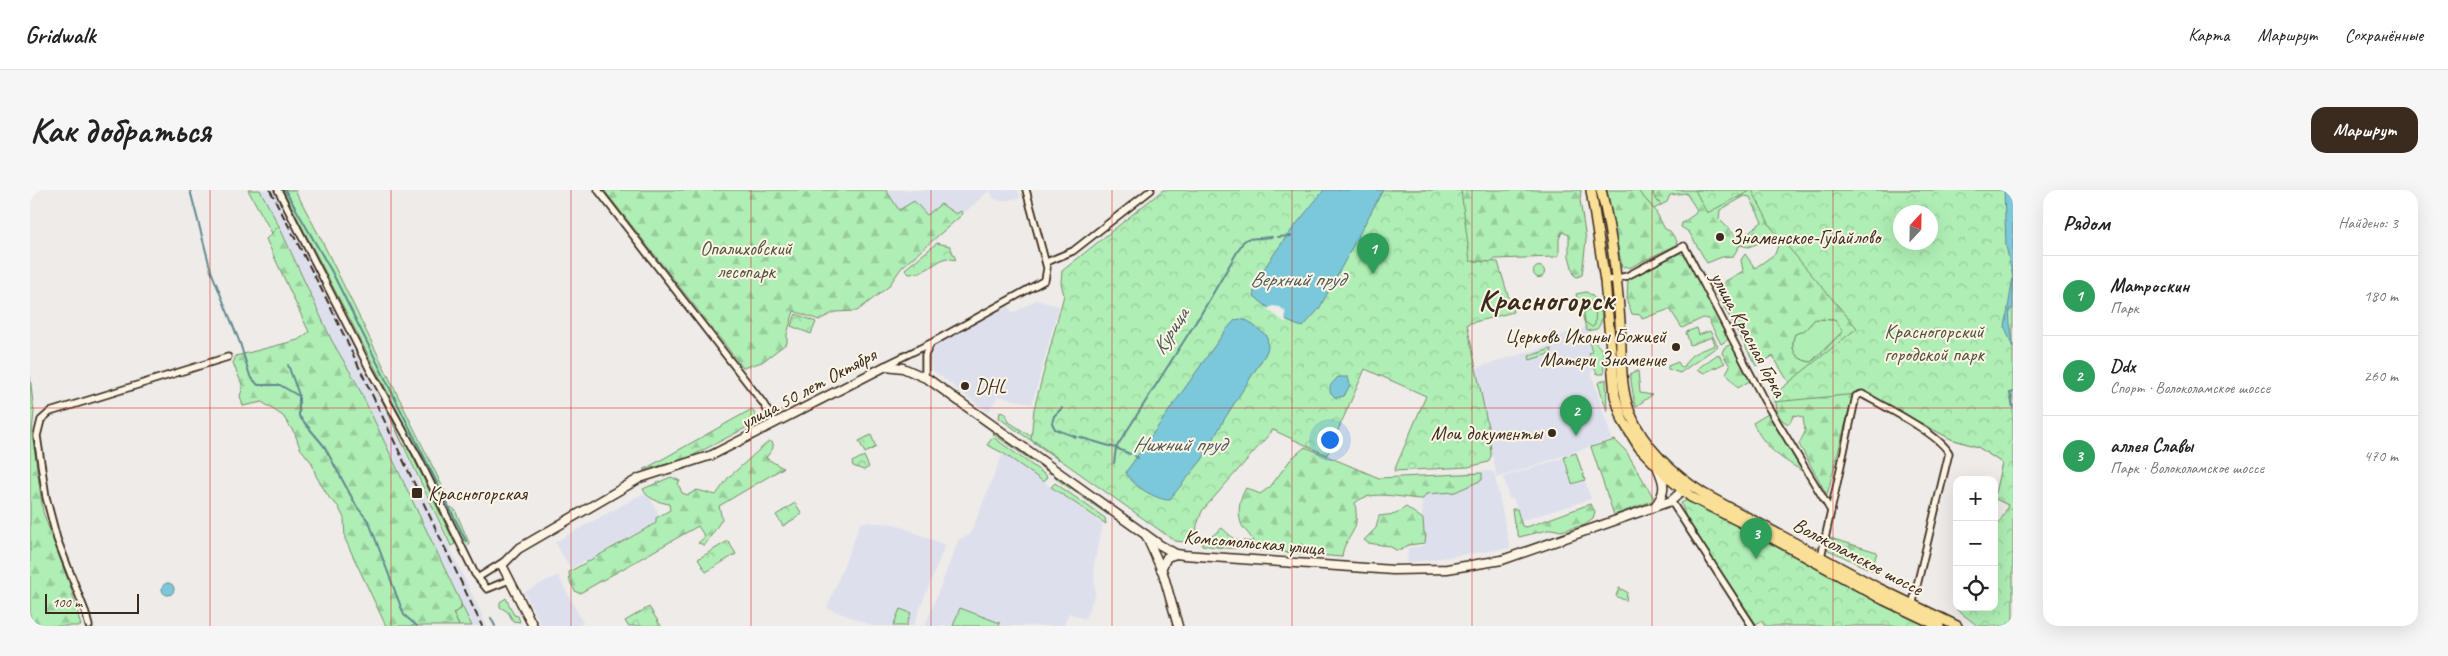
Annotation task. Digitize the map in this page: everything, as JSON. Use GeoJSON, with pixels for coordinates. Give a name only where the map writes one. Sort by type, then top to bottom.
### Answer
{"type":"FeatureCollection","features":[{"type":"Feature","properties":{"kind":"main road","name":"Волоколамское шоссе"},"geometry":{"type":"LineString","coordinates":[[1591,190],[1605,281],[1614,396],[1620,416],[1639,447],[1658,467],[1712,510],[1774,539],[1884,600],[1939,626]]}},
{"type":"Feature","properties":{"kind":"main road","name":"Волоколамское шоссе"},"geometry":{"type":"LineString","coordinates":[[1601,190],[1616,279],[1626,403],[1635,425],[1660,458],[1686,488],[1912,606],[1957,626]]}},
{"type":"Feature","properties":{"kind":"street"},"geometry":{"type":"LineString","coordinates":[[278,190],[370,370],[419,459],[475,574],[487,589],[509,580]]}},
{"type":"Feature","properties":{"kind":"street"},"geometry":{"type":"LineString","coordinates":[[598,190],[763,403],[775,423]]}},
{"type":"Feature","properties":{"kind":"street","name":"улица 50 лет Октября"},"geometry":{"type":"LineString","coordinates":[[503,562],[546,531],[640,478],[700,461],[933,342],[1045,280],[1047,268],[1026,190]]}},
{"type":"Feature","properties":{"kind":"street"},"geometry":{"type":"LineString","coordinates":[[1049,261],[1073,251],[1152,190]]}},
{"type":"Feature","properties":{"kind":"street","name":"улица Красная Горка"},"geometry":{"type":"LineString","coordinates":[[1605,281],[1627,276],[1684,246],[1764,400],[1831,511]]}},
{"type":"Feature","properties":{"kind":"street"},"geometry":{"type":"LineString","coordinates":[[925,377],[925,355],[928,347],[933,342]]}},
{"type":"Feature","properties":{"kind":"street"},"geometry":{"type":"LineString","coordinates":[[89,626],[57,539],[46,497],[37,436],[41,420],[50,412],[228,357]]}},
{"type":"Feature","properties":{"kind":"street","name":"Комсомольская улица"},"geometry":{"type":"LineString","coordinates":[[881,367],[897,367],[925,377],[1176,554],[1393,570],[1447,569],[1502,560],[1671,500],[1686,488]]}},
{"type":"Feature","properties":{"kind":"street"},"geometry":{"type":"LineString","coordinates":[[1821,558],[1856,396],[1859,393],[1910,421],[1945,446],[1949,453],[1912,606]]}},
{"type":"Feature","properties":{"kind":"street"},"geometry":{"type":"LineString","coordinates":[[1655,506],[1663,495],[1664,488],[1658,467]]}},
{"type":"Feature","properties":{"kind":"street"},"geometry":{"type":"LineString","coordinates":[[1671,500],[1752,626]]}},
{"type":"Feature","properties":{"kind":"street"},"geometry":{"type":"LineString","coordinates":[[1145,533],[1161,569],[1178,626]]}},
{"type":"Feature","properties":{"kind":"street"},"geometry":{"type":"LineString","coordinates":[[1161,569],[1165,558],[1176,554]]}},
{"type":"Feature","properties":{"kind":"street"},"geometry":{"type":"LineString","coordinates":[[478,577],[503,562],[509,580],[532,626]]}},
{"type":"Feature","properties":{"kind":"shaded area"},"geometry":{"type":"Polygon","coordinates":[[[260,190],[275,190],[278,195],[369,377],[487,626],[472,626],[356,382],[332,341],[279,226],[260,190]]]}},
{"type":"Feature","properties":{"kind":"shaded area"},"geometry":{"type":"Polygon","coordinates":[[[886,190],[990,190],[963,214],[961,211],[956,214],[927,215],[899,211],[886,190]]]}},
{"type":"Feature","properties":{"kind":"shaded area"},"geometry":{"type":"Polygon","coordinates":[[[990,190],[1018,190],[1020,198],[1000,201],[993,198],[990,190]]]}},
{"type":"Feature","properties":{"kind":"shaded area"},"geometry":{"type":"Polygon","coordinates":[[[1036,300],[1059,306],[1032,404],[998,396],[988,412],[932,370],[930,359],[934,346],[1008,305],[1013,313],[1036,300]]]}},
{"type":"Feature","properties":{"kind":"shaded area"},"geometry":{"type":"Polygon","coordinates":[[[1585,328],[1592,352],[1589,353],[1594,370],[1591,373],[1612,439],[1497,478],[1475,368],[1552,345],[1550,338],[1585,328]]]}},
{"type":"Feature","properties":{"kind":"shaded area"},"geometry":{"type":"Polygon","coordinates":[[[1003,453],[1103,524],[1094,564],[1095,594],[1085,619],[1069,613],[1063,626],[925,626],[959,539],[970,535],[1003,453]]]}},
{"type":"Feature","properties":{"kind":"shaded area"},"geometry":{"type":"Polygon","coordinates":[[[1563,458],[1572,485],[1585,481],[1591,499],[1521,521],[1513,498],[1509,499],[1504,477],[1563,458]]]}},
{"type":"Feature","properties":{"kind":"shaded area"},"geometry":{"type":"Polygon","coordinates":[[[1494,472],[1510,548],[1407,563],[1408,548],[1423,546],[1422,501],[1406,477],[1494,472]]]}},
{"type":"Feature","properties":{"kind":"shaded area"},"geometry":{"type":"Polygon","coordinates":[[[646,492],[662,519],[571,569],[555,542],[646,492]]]}},
{"type":"Feature","properties":{"kind":"shaded area"},"geometry":{"type":"Polygon","coordinates":[[[861,522],[894,524],[945,545],[913,626],[873,626],[827,608],[861,522]]]}},
{"type":"Feature","properties":{"kind":"shaded area"},"geometry":{"type":"Polygon","coordinates":[[[558,575],[583,623],[578,626],[542,626],[524,592],[558,575]]]}},
{"type":"Feature","properties":{"kind":"green space"},"geometry":{"type":"Polygon","coordinates":[[[248,190],[260,190],[279,226],[272,233],[248,190]]]}},
{"type":"Feature","properties":{"kind":"green space"},"geometry":{"type":"Polygon","coordinates":[[[283,190],[295,190],[321,239],[449,500],[448,502],[445,503],[283,190]]]}},
{"type":"Feature","properties":{"kind":"green space","name":"Опалиховский лесопарк"},"geometry":{"type":"Polygon","coordinates":[[[604,190],[886,190],[899,210],[914,201],[927,215],[941,204],[956,214],[961,211],[963,214],[902,267],[888,287],[857,311],[835,312],[819,320],[794,311],[787,334],[787,343],[762,362],[743,368],[604,190]]]}},
{"type":"Feature","properties":{"kind":"green space"},"geometry":{"type":"Polygon","coordinates":[[[1163,190],[1461,190],[1470,261],[1498,262],[1513,312],[1467,324],[1490,437],[1491,456],[1488,462],[1468,467],[1394,471],[1426,396],[1365,369],[1327,455],[1273,430],[1202,511],[1197,525],[1195,543],[1175,541],[1031,439],[1034,409],[1064,295],[1061,283],[1062,271],[1163,190]]]}},
{"type":"Feature","properties":{"kind":"green space"},"geometry":{"type":"Polygon","coordinates":[[[1390,190],[1581,190],[1580,200],[1586,240],[1582,275],[1577,277],[1574,275],[1569,256],[1569,235],[1562,232],[1559,239],[1559,255],[1554,257],[1495,259],[1488,267],[1478,304],[1428,393],[1390,190]]]}},
{"type":"Feature","properties":{"kind":"green space"},"geometry":{"type":"Polygon","coordinates":[[[1607,190],[1637,190],[1655,210],[1665,229],[1670,231],[1677,241],[1676,245],[1629,268],[1625,266],[1622,268],[1607,190]]]}},
{"type":"Feature","properties":{"kind":"green space"},"geometry":{"type":"Polygon","coordinates":[[[1637,190],[1654,190],[1653,195],[1661,205],[1654,209],[1637,190]]]}},
{"type":"Feature","properties":{"kind":"green space","name":"Красногорский городской парк"},"geometry":{"type":"Polygon","coordinates":[[[1654,190],[2002,190],[2013,501],[1998,537],[1999,523],[2005,516],[2008,505],[1998,500],[1998,480],[2002,463],[1978,447],[1951,439],[1859,390],[1857,394],[1853,395],[1827,495],[1799,444],[1805,432],[1803,417],[1794,415],[1789,424],[1784,422],[1777,410],[1775,395],[1789,383],[1773,356],[1756,366],[1714,288],[1743,271],[1741,260],[1745,254],[1755,268],[1775,254],[1778,246],[1774,240],[1770,239],[1748,247],[1740,245],[1733,256],[1722,257],[1707,263],[1689,232],[1681,227],[1682,223],[1695,214],[1697,210],[1686,193],[1670,195],[1667,202],[1661,205],[1653,195],[1654,190]],[[1745,196],[1720,210],[1719,219],[1736,236],[1743,236],[1762,222],[1750,197],[1745,196]],[[1815,319],[1805,330],[1795,334],[1793,339],[1793,348],[1797,356],[1811,362],[1843,331],[1835,320],[1815,319]]]}},
{"type":"Feature","properties":{"kind":"green space"},"geometry":{"type":"Polygon","coordinates":[[[1695,190],[1752,190],[1707,213],[1695,190]]]}},
{"type":"Feature","properties":{"kind":"green space","name":"Красногорский городской парк"},"geometry":{"type":"Polygon","coordinates":[[[1752,190],[2013,190],[2013,626],[1978,626],[1958,611],[1998,611],[1998,526],[2008,505],[1998,500],[1998,480],[2002,463],[1978,447],[1951,439],[1859,390],[1857,394],[1774,402],[1772,396],[1857,328],[1771,227],[1752,190]]]}},
{"type":"Feature","properties":{"kind":"green space"},"geometry":{"type":"Polygon","coordinates":[[[279,226],[332,341],[356,382],[461,603],[461,609],[453,613],[459,626],[386,626],[345,539],[344,518],[338,506],[330,499],[316,476],[312,463],[300,448],[295,434],[283,416],[262,402],[243,406],[240,396],[243,387],[233,363],[236,356],[298,340],[309,332],[266,239],[279,226]]]}},
{"type":"Feature","properties":{"kind":"green space"},"geometry":{"type":"Polygon","coordinates":[[[937,243],[950,246],[956,260],[946,258],[925,270],[909,274],[905,269],[937,243]]]}},
{"type":"Feature","properties":{"kind":"green space"},"geometry":{"type":"Polygon","coordinates":[[[1680,253],[1685,256],[1730,338],[1721,344],[1708,319],[1703,318],[1682,328],[1670,309],[1642,319],[1641,315],[1632,314],[1627,301],[1628,278],[1680,253]]]}},
{"type":"Feature","properties":{"kind":"green space"},"geometry":{"type":"Polygon","coordinates":[[[1537,267],[1541,267],[1544,272],[1543,276],[1537,277],[1534,274],[1534,270],[1537,267]]]}},
{"type":"Feature","properties":{"kind":"green space"},"geometry":{"type":"Polygon","coordinates":[[[1586,292],[1595,298],[1601,314],[1600,324],[1597,329],[1587,331],[1576,294],[1586,292]]]}},
{"type":"Feature","properties":{"kind":"green space"},"geometry":{"type":"Polygon","coordinates":[[[1591,302],[1596,307],[1595,325],[1592,327],[1585,322],[1584,314],[1587,303],[1591,302]]]}},
{"type":"Feature","properties":{"kind":"green space"},"geometry":{"type":"Polygon","coordinates":[[[796,314],[816,322],[811,334],[791,326],[796,314]]]}},
{"type":"Feature","properties":{"kind":"green space"},"geometry":{"type":"Polygon","coordinates":[[[1815,319],[1835,320],[1843,331],[1811,362],[1797,356],[1793,348],[1793,339],[1795,334],[1805,330],[1815,319]]]}},
{"type":"Feature","properties":{"kind":"green space"},"geometry":{"type":"Polygon","coordinates":[[[1697,328],[1699,335],[1710,331],[1718,346],[1680,373],[1668,369],[1668,366],[1678,362],[1681,367],[1685,366],[1693,355],[1715,345],[1712,337],[1690,345],[1686,332],[1697,328]]]}},
{"type":"Feature","properties":{"kind":"green space"},"geometry":{"type":"Polygon","coordinates":[[[1594,341],[1603,351],[1604,374],[1597,374],[1589,353],[1592,352],[1589,342],[1594,341]]]}},
{"type":"Feature","properties":{"kind":"green space"},"geometry":{"type":"Polygon","coordinates":[[[1731,344],[1751,380],[1738,388],[1726,373],[1730,366],[1722,353],[1724,348],[1731,344]]]}},
{"type":"Feature","properties":{"kind":"green space"},"geometry":{"type":"Polygon","coordinates":[[[1551,349],[1552,353],[1530,360],[1529,356],[1551,349]]]}},
{"type":"Feature","properties":{"kind":"green space"},"geometry":{"type":"Polygon","coordinates":[[[1718,354],[1725,363],[1704,373],[1697,369],[1718,354]]]}},
{"type":"Feature","properties":{"kind":"green space"},"geometry":{"type":"Polygon","coordinates":[[[1638,371],[1640,393],[1652,395],[1635,407],[1630,374],[1638,371]]]}},
{"type":"Feature","properties":{"kind":"green space"},"geometry":{"type":"Polygon","coordinates":[[[30,376],[34,412],[32,432],[43,512],[71,588],[81,626],[30,626],[30,376]]]}},
{"type":"Feature","properties":{"kind":"green space"},"geometry":{"type":"Polygon","coordinates":[[[1606,379],[1607,411],[1598,383],[1606,379]]]}},
{"type":"Feature","properties":{"kind":"green space"},"geometry":{"type":"Polygon","coordinates":[[[378,392],[402,442],[411,453],[455,544],[451,546],[378,392]]]}},
{"type":"Feature","properties":{"kind":"green space"},"geometry":{"type":"Polygon","coordinates":[[[752,409],[759,421],[686,459],[643,470],[752,409]]]}},
{"type":"Feature","properties":{"kind":"green space"},"geometry":{"type":"Polygon","coordinates":[[[1000,412],[1006,414],[1009,422],[1061,456],[1059,460],[999,418],[1000,412]]]}},
{"type":"Feature","properties":{"kind":"green space"},"geometry":{"type":"Polygon","coordinates":[[[1768,414],[1802,471],[1773,451],[1758,432],[1753,423],[1768,414]]]}},
{"type":"Feature","properties":{"kind":"green space"},"geometry":{"type":"Polygon","coordinates":[[[996,431],[1052,472],[1051,474],[993,434],[996,431]]]}},
{"type":"Feature","properties":{"kind":"green space"},"geometry":{"type":"Polygon","coordinates":[[[871,435],[876,447],[865,453],[859,441],[871,435]]]}},
{"type":"Feature","properties":{"kind":"green space"},"geometry":{"type":"Polygon","coordinates":[[[993,437],[1047,476],[1044,482],[1003,453],[987,445],[993,437]]]}},
{"type":"Feature","properties":{"kind":"green space"},"geometry":{"type":"Polygon","coordinates":[[[1615,440],[1626,451],[1655,500],[1614,515],[1591,447],[1615,440]]]}},
{"type":"Feature","properties":{"kind":"green space"},"geometry":{"type":"Polygon","coordinates":[[[769,441],[773,443],[773,448],[766,458],[783,468],[719,506],[722,519],[705,545],[698,543],[705,537],[698,526],[580,593],[576,592],[570,582],[569,572],[656,523],[656,518],[670,510],[669,504],[650,498],[643,489],[671,477],[680,481],[678,483],[682,493],[688,495],[697,490],[716,495],[728,478],[769,441]]]}},
{"type":"Feature","properties":{"kind":"green space"},"geometry":{"type":"Polygon","coordinates":[[[1305,447],[1379,478],[1482,473],[1482,480],[1455,492],[1426,494],[1423,499],[1379,495],[1362,499],[1355,503],[1356,524],[1345,546],[1342,557],[1256,550],[1253,543],[1236,548],[1202,545],[1204,538],[1212,536],[1222,528],[1235,540],[1253,542],[1242,525],[1239,514],[1242,496],[1246,488],[1260,494],[1270,487],[1291,459],[1305,447]]]}},
{"type":"Feature","properties":{"kind":"green space"},"geometry":{"type":"Polygon","coordinates":[[[1576,453],[1585,480],[1572,484],[1564,457],[1576,453]]]}},
{"type":"Feature","properties":{"kind":"green space"},"geometry":{"type":"Polygon","coordinates":[[[864,456],[869,467],[864,470],[853,466],[852,462],[864,456]]]}},
{"type":"Feature","properties":{"kind":"green space"},"geometry":{"type":"Polygon","coordinates":[[[1057,474],[1109,512],[1108,515],[1055,478],[1057,474]]]}},
{"type":"Feature","properties":{"kind":"green space"},"geometry":{"type":"Polygon","coordinates":[[[1055,483],[1105,518],[1106,524],[1051,487],[1055,483]]]}},
{"type":"Feature","properties":{"kind":"green space"},"geometry":{"type":"Polygon","coordinates":[[[1687,500],[1929,626],[1765,626],[1761,621],[1756,624],[1687,520],[1681,503],[1687,500]]]}},
{"type":"Feature","properties":{"kind":"green space"},"geometry":{"type":"Polygon","coordinates":[[[795,503],[802,514],[783,526],[776,515],[795,503]]]}},
{"type":"Feature","properties":{"kind":"green space"},"geometry":{"type":"Polygon","coordinates":[[[1590,504],[1595,511],[1593,519],[1585,525],[1561,531],[1552,529],[1519,537],[1514,523],[1512,509],[1517,509],[1522,526],[1527,527],[1590,504]]]}},
{"type":"Feature","properties":{"kind":"green space"},"geometry":{"type":"Polygon","coordinates":[[[451,507],[455,510],[470,545],[463,544],[448,511],[451,507]]]}},
{"type":"Feature","properties":{"kind":"green space"},"geometry":{"type":"Polygon","coordinates":[[[1406,507],[1423,519],[1426,535],[1425,543],[1408,545],[1401,550],[1396,550],[1389,546],[1368,543],[1364,540],[1376,528],[1379,516],[1396,514],[1406,507]]]}},
{"type":"Feature","properties":{"kind":"green space"},"geometry":{"type":"Polygon","coordinates":[[[1830,538],[1877,552],[1872,570],[1828,550],[1830,538]]]}},
{"type":"Feature","properties":{"kind":"green space"},"geometry":{"type":"Polygon","coordinates":[[[728,541],[736,554],[706,572],[698,559],[728,541]]]}},
{"type":"Feature","properties":{"kind":"green space"},"geometry":{"type":"Polygon","coordinates":[[[1619,588],[1627,592],[1626,601],[1616,596],[1619,588]]]}},
{"type":"Feature","properties":{"kind":"green space"},"geometry":{"type":"Polygon","coordinates":[[[506,598],[514,615],[518,616],[520,622],[513,621],[508,612],[500,607],[500,602],[506,598]]]}},
{"type":"Feature","properties":{"kind":"green space"},"geometry":{"type":"Polygon","coordinates":[[[461,604],[472,626],[459,626],[453,613],[461,609],[461,604]]]}},
{"type":"Feature","properties":{"kind":"green space"},"geometry":{"type":"Polygon","coordinates":[[[649,607],[661,626],[628,626],[625,621],[649,607]]]}},
{"type":"Feature","properties":{"kind":"green space"},"geometry":{"type":"Polygon","coordinates":[[[960,608],[1000,623],[999,626],[953,626],[960,608]]]}},
{"type":"Feature","properties":{"kind":"green space"},"geometry":{"type":"Polygon","coordinates":[[[900,609],[911,613],[906,626],[893,626],[900,609]]]}},
{"type":"Feature","properties":{"kind":"water","name":"Верхний пруд"},"geometry":{"type":"Polygon","coordinates":[[[1324,190],[1383,190],[1319,309],[1303,327],[1270,310],[1254,296],[1255,287],[1271,259],[1324,190]]]}},
{"type":"Feature","properties":{"kind":"water"},"geometry":{"type":"Polygon","coordinates":[[[2004,190],[2013,190],[2013,277],[2006,246],[2004,190]]]}},
{"type":"Feature","properties":{"kind":"water"},"geometry":{"type":"Polygon","coordinates":[[[2013,277],[2013,309],[2010,309],[2010,324],[2013,348],[2005,327],[2013,277]]]}},
{"type":"Feature","properties":{"kind":"water","name":"Нижний пруд"},"geometry":{"type":"Polygon","coordinates":[[[1235,320],[1248,321],[1267,336],[1268,348],[1265,355],[1225,418],[1202,460],[1169,500],[1157,497],[1138,486],[1128,477],[1126,472],[1225,331],[1235,320]]]}},
{"type":"Feature","properties":{"kind":"water"},"geometry":{"type":"Polygon","coordinates":[[[1338,377],[1348,377],[1350,385],[1344,396],[1336,398],[1330,392],[1330,386],[1338,377]]]}},
{"type":"Feature","properties":{"kind":"water"},"geometry":{"type":"Polygon","coordinates":[[[168,583],[174,589],[168,595],[162,589],[168,583]]]}},
{"type":"Feature","properties":{"kind":"pier"},"geometry":{"type":"Polygon","coordinates":[[[1273,306],[1280,307],[1285,311],[1286,323],[1267,309],[1273,306]]]}},
{"type":"Feature","properties":{"kind":"waterway"},"geometry":{"type":"LineString","coordinates":[[190,190],[211,271],[240,343],[250,376],[258,385],[280,385],[297,395]]}},
{"type":"Feature","properties":{"kind":"waterway"},"geometry":{"type":"LineString","coordinates":[[285,190],[332,272],[466,541]]}},
{"type":"Feature","properties":{"kind":"waterway","name":"Курица"},"geometry":{"type":"LineString","coordinates":[[1278,237],[1291,236]]}},
{"type":"Feature","properties":{"kind":"waterway","name":"Курица"},"geometry":{"type":"LineString","coordinates":[[1114,463],[1116,448],[1201,314],[1243,242],[1247,239],[1272,237]]}},
{"type":"Feature","properties":{"kind":"waterway"},"geometry":{"type":"LineString","coordinates":[[288,365],[299,395],[299,416],[324,446],[357,507],[369,522],[404,615],[417,626]]}},
{"type":"Feature","properties":{"kind":"waterway"},"geometry":{"type":"LineString","coordinates":[[2013,392],[2010,393],[2013,407]]}},
{"type":"Feature","properties":{"kind":"waterway"},"geometry":{"type":"LineString","coordinates":[[1062,408],[1054,416],[1052,423],[1055,429],[1076,437]]}},
{"type":"Feature","properties":{"kind":"waterway"},"geometry":{"type":"LineString","coordinates":[[1079,437],[1130,454]]}},
{"type":"Feature","properties":{"kind":"waterway"},"geometry":{"type":"LineString","coordinates":[[491,618],[495,626]]}},
{"type":"Feature","properties":{"kind":"railway"},"geometry":{"type":"LineString","coordinates":[[270,190],[329,304],[482,626]]}},
{"type":"Feature","properties":{"kind":"place","name":"Знаменское-Губайлово"},"geometry":{"type":"Point","coordinates":[1720,237]}},
{"type":"Feature","properties":{"kind":"place","name":"Матроскин"},"geometry":{"type":"Point","coordinates":[1373,274]}},
{"type":"Feature","properties":{"kind":"place","name":"Церковь Иконы Божией Матери Знамение"},"geometry":{"type":"Point","coordinates":[1676,347]}},
{"type":"Feature","properties":{"kind":"place","name":"DHL"},"geometry":{"type":"Point","coordinates":[965,386]}},
{"type":"Feature","properties":{"kind":"place","name":"Мои документы"},"geometry":{"type":"Point","coordinates":[1552,433]}},
{"type":"Feature","properties":{"kind":"place","name":"Ddx"},"geometry":{"type":"Point","coordinates":[1576,436]}},
{"type":"Feature","properties":{"kind":"place","name":"Красногорская"},"geometry":{"type":"Point","coordinates":[417,493]}},
{"type":"Feature","properties":{"kind":"place","name":"аллея Славы"},"geometry":{"type":"Point","coordinates":[1756,559]}},
{"type":"Feature","properties":{"kind":"district","name":"Красногорск"},"geometry":{"type":"Point","coordinates":[1546,300]}}]}
